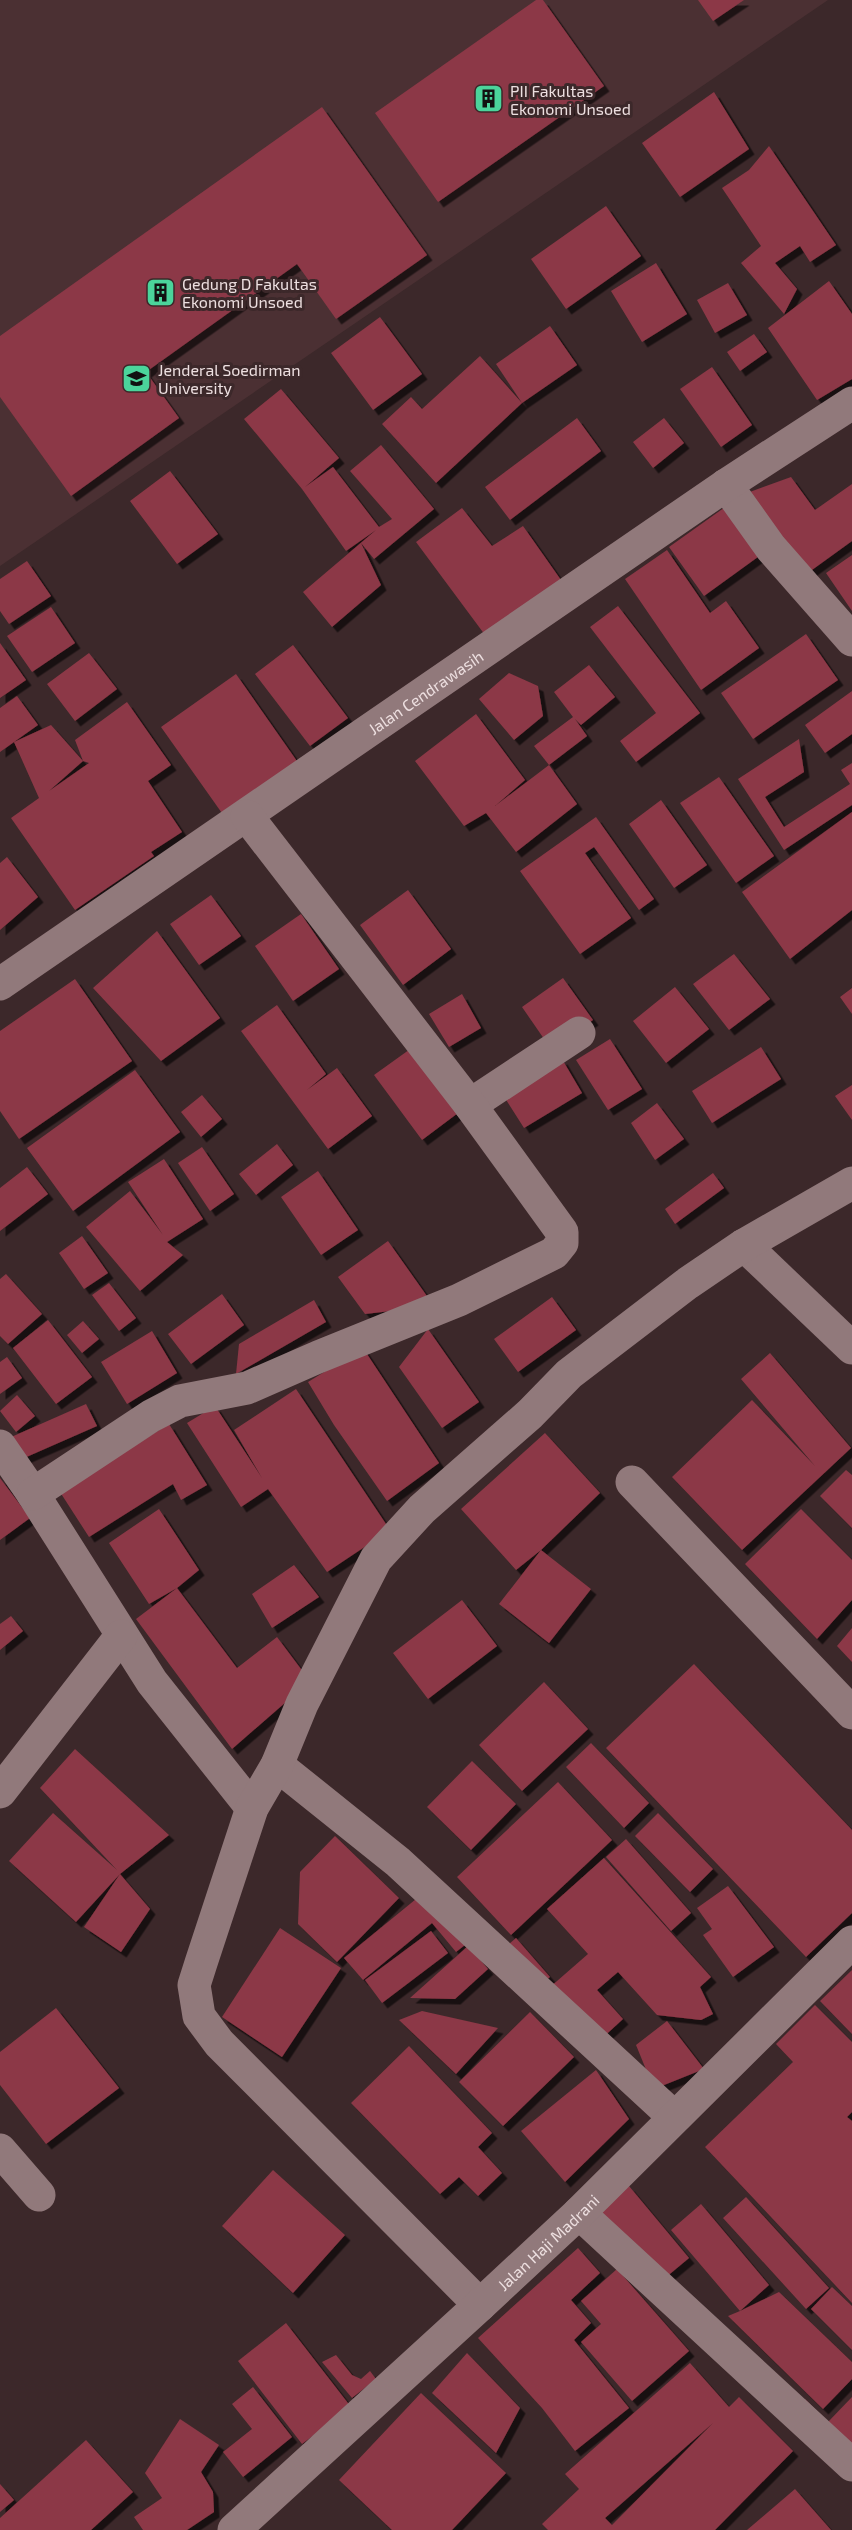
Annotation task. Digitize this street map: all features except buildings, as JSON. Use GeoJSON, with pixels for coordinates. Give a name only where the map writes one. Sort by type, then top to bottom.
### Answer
{"type":"FeatureCollection","features":[{"type":"Feature","properties":{"kind":"street","name":"Jalan Cendrawasih"},"geometry":{"type":"LineString","coordinates":[[0,984],[726,485],[852,403]]}},
{"type":"Feature","properties":{"kind":"street"},"geometry":{"type":"LineString","coordinates":[[726,485],[771,549],[852,640]]}},
{"type":"Feature","properties":{"kind":"street"},"geometry":{"type":"LineString","coordinates":[[33,1494],[151,1416],[180,1401],[247,1388],[459,1300],[554,1253],[562,1243],[562,1232],[470,1105],[247,816]]}},
{"type":"Feature","properties":{"kind":"street"},"geometry":{"type":"LineString","coordinates":[[470,1105],[579,1033]]}},
{"type":"Feature","properties":{"kind":"street"},"geometry":{"type":"LineString","coordinates":[[480,2305],[219,2043],[199,2016],[194,1985],[252,1808],[277,1765],[302,1704],[376,1559],[422,1509],[530,1414],[569,1374],[688,1283],[744,1245],[852,1183]]}},
{"type":"Feature","properties":{"kind":"street"},"geometry":{"type":"LineString","coordinates":[[744,1245],[852,1348]]}},
{"type":"Feature","properties":{"kind":"street"},"geometry":{"type":"LineString","coordinates":[[0,1446],[152,1682],[252,1808]]}},
{"type":"Feature","properties":{"kind":"street"},"geometry":{"type":"LineString","coordinates":[[632,1482],[852,1713]]}},
{"type":"Feature","properties":{"kind":"street"},"geometry":{"type":"LineString","coordinates":[[0,1792],[121,1636]]}},
{"type":"Feature","properties":{"kind":"street"},"geometry":{"type":"LineString","coordinates":[[277,1765],[398,1862],[674,2117]]}},
{"type":"Feature","properties":{"kind":"street","name":"Jalan Haji Madrani"},"geometry":{"type":"LineString","coordinates":[[234,2530],[579,2212],[850,1946]]}},
{"type":"Feature","properties":{"kind":"street"},"geometry":{"type":"LineString","coordinates":[[0,2150],[39,2195]]}},
{"type":"Feature","properties":{"kind":"street"},"geometry":{"type":"LineString","coordinates":[[579,2212],[852,2465]]}},
{"type":"Feature","properties":{"kind":"shaded area","name":"Jenderal Soedirman University"},"geometry":{"type":"Polygon","coordinates":[[[0,0],[828,0],[0,566],[0,0]]]}},
{"type":"Feature","properties":{"kind":"place","name":"PII Fakultas Ekonomi Unsoed"},"geometry":{"type":"Point","coordinates":[489,99]}},
{"type":"Feature","properties":{"kind":"place","name":"Gedung D Fakultas Ekonomi Unsoed"},"geometry":{"type":"Point","coordinates":[161,292]}},
{"type":"Feature","properties":{"kind":"place","name":"Jenderal Soedirman University"},"geometry":{"type":"Point","coordinates":[137,378]}}]}
